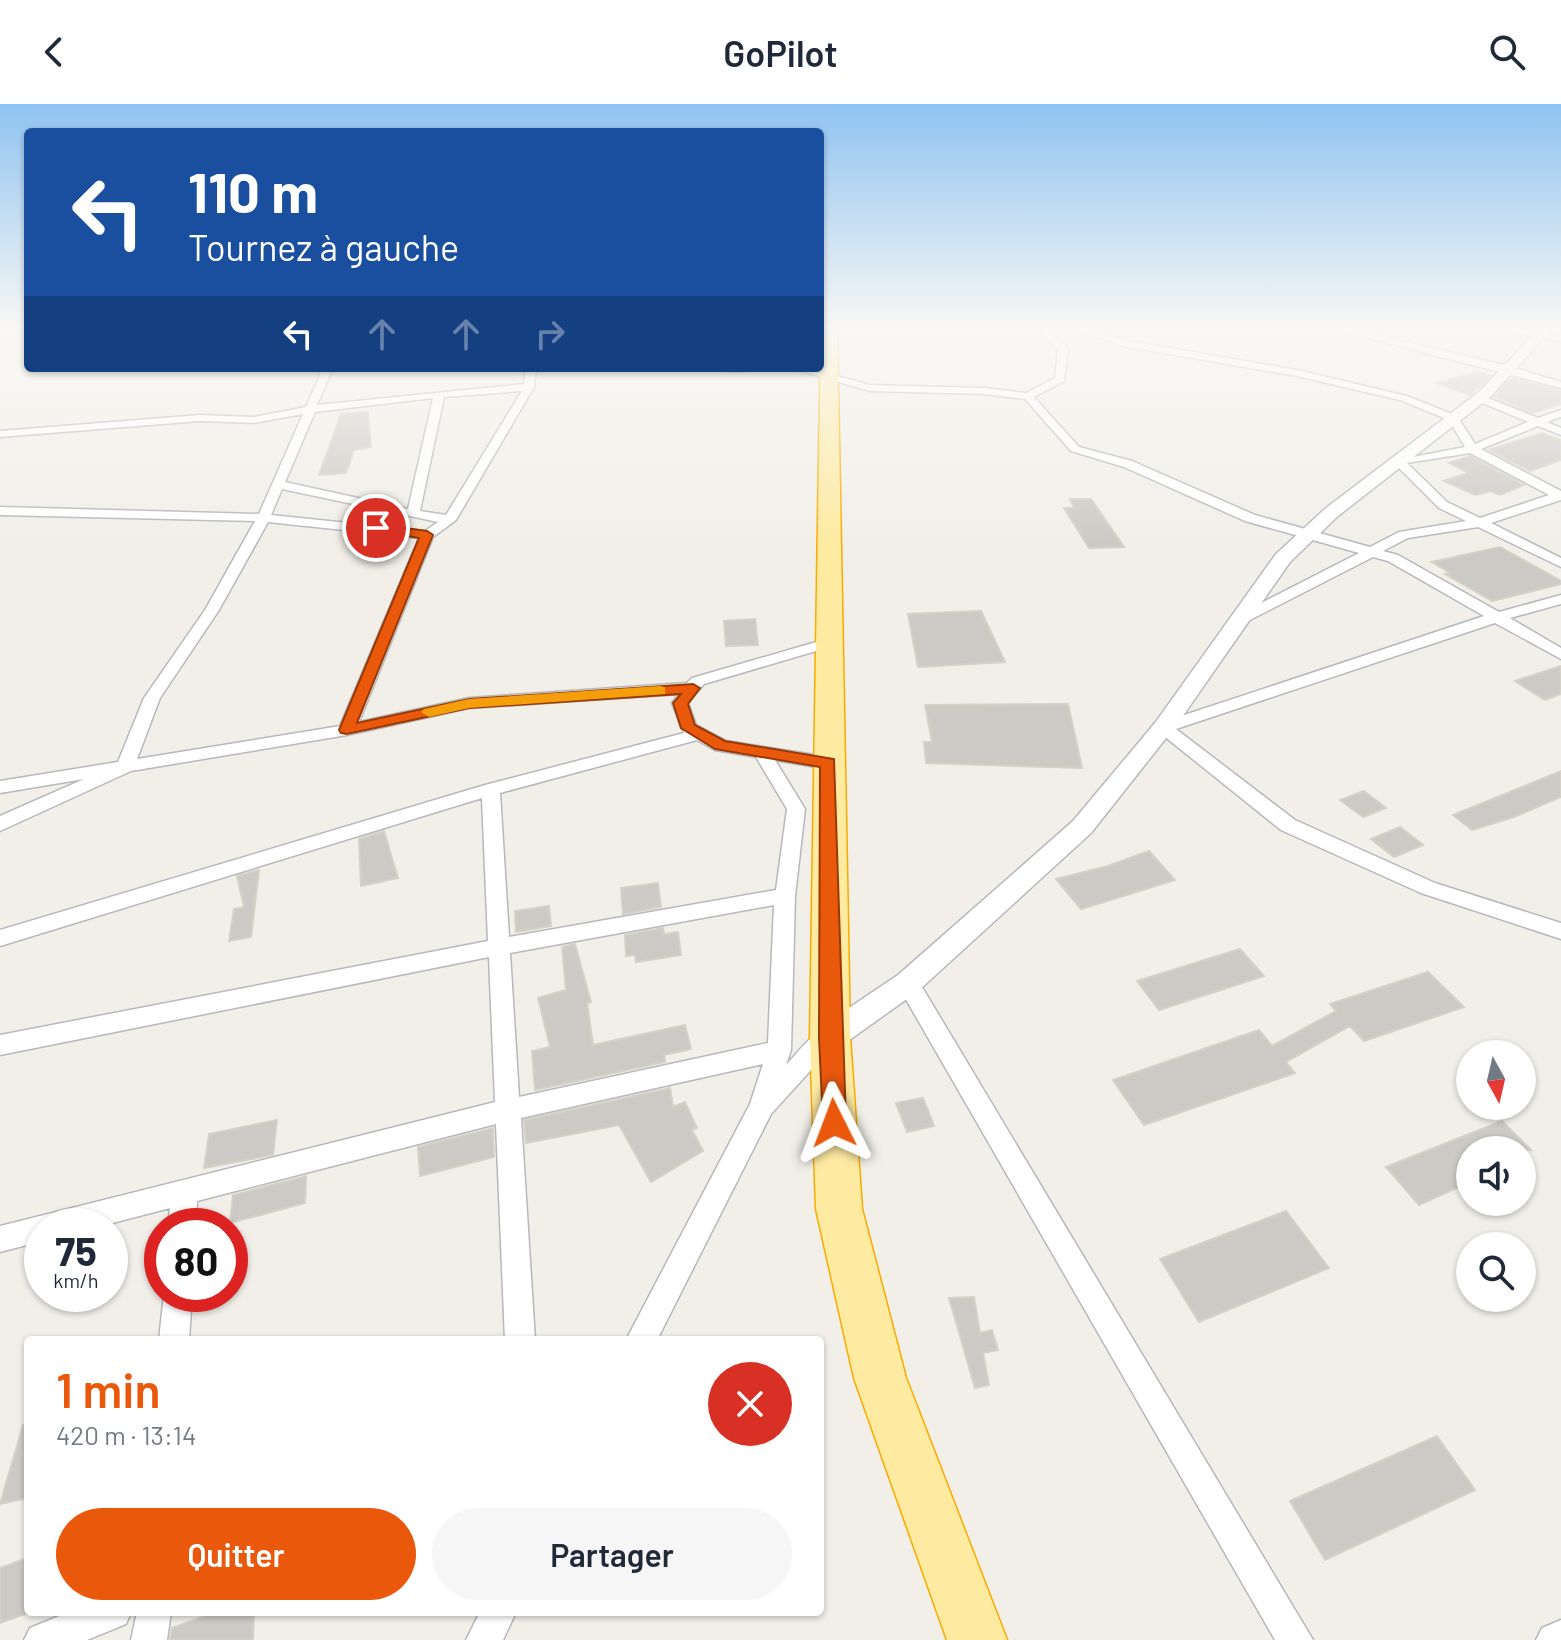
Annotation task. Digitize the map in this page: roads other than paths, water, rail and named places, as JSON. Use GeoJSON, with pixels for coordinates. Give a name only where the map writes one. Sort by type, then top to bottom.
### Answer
{"type":"FeatureCollection","features":[{"type":"Feature","properties":{"kind":"highway"},"geometry":{"type":"LineString","coordinates":[[815,400],[828,643],[830,1037],[839,1209],[880,1378],[977,1640]]}},
{"type":"Feature","properties":{"kind":"main road"},"geometry":{"type":"LineString","coordinates":[[1163,728],[1283,558],[1332,512],[1477,400]]}},
{"type":"Feature","properties":{"kind":"street"},"geometry":{"type":"LineString","coordinates":[[0,824],[124,768],[152,698],[212,610],[281,485],[315,400]]}},
{"type":"Feature","properties":{"kind":"street"},"geometry":{"type":"LineString","coordinates":[[0,434],[200,418],[254,420],[311,409],[391,400]]}},
{"type":"Feature","properties":{"kind":"street"},"geometry":{"type":"LineString","coordinates":[[413,514],[438,400]]}},
{"type":"Feature","properties":{"kind":"street"},"geometry":{"type":"LineString","coordinates":[[347,730],[427,535],[450,520],[521,400]]}},
{"type":"Feature","properties":{"kind":"street"},"geometry":{"type":"LineString","coordinates":[[1031,400],[1075,449],[1128,464],[1250,518],[1393,558],[1561,654]]}},
{"type":"Feature","properties":{"kind":"street"},"geometry":{"type":"LineString","coordinates":[[1407,400],[1453,418],[1472,449],[1561,496]]}},
{"type":"Feature","properties":{"kind":"street"},"geometry":{"type":"LineString","coordinates":[[1483,400],[1561,432]]}},
{"type":"Feature","properties":{"kind":"street"},"geometry":{"type":"LineString","coordinates":[[1398,461],[1472,449],[1561,413]]}},
{"type":"Feature","properties":{"kind":"street"},"geometry":{"type":"LineString","coordinates":[[1398,461],[1443,505],[1561,563]]}},
{"type":"Feature","properties":{"kind":"street"},"geometry":{"type":"LineString","coordinates":[[281,485],[450,520]]}},
{"type":"Feature","properties":{"kind":"street"},"geometry":{"type":"LineString","coordinates":[[1237,621],[1404,535],[1479,523],[1561,496]]}},
{"type":"Feature","properties":{"kind":"street"},"geometry":{"type":"LineString","coordinates":[[0,511],[141,510],[326,521],[427,535]]}},
{"type":"Feature","properties":{"kind":"street"},"geometry":{"type":"LineString","coordinates":[[762,1106],[830,1037],[908,983],[1082,827],[1163,728],[1561,599]]}},
{"type":"Feature","properties":{"kind":"street"},"geometry":{"type":"LineString","coordinates":[[828,643],[698,681],[680,703],[688,728],[721,746],[828,763]]}},
{"type":"Feature","properties":{"kind":"street"},"geometry":{"type":"LineString","coordinates":[[0,787],[347,730],[469,703],[693,688]]}},
{"type":"Feature","properties":{"kind":"street"},"geometry":{"type":"LineString","coordinates":[[1163,728],[1288,825],[1428,888],[1561,931]]}},
{"type":"Feature","properties":{"kind":"street"},"geometry":{"type":"LineString","coordinates":[[0,938],[491,789],[700,734]]}},
{"type":"Feature","properties":{"kind":"street"},"geometry":{"type":"LineString","coordinates":[[643,1336],[762,1106],[779,1050],[785,896],[796,809],[762,753]]}},
{"type":"Feature","properties":{"kind":"street"},"geometry":{"type":"LineString","coordinates":[[491,789],[520,1336]]}},
{"type":"Feature","properties":{"kind":"street"},"geometry":{"type":"LineString","coordinates":[[1,1048],[499,947],[785,896]]}},
{"type":"Feature","properties":{"kind":"street"},"geometry":{"type":"LineString","coordinates":[[908,983],[1295,1640]]}},
{"type":"Feature","properties":{"kind":"street"},"geometry":{"type":"LineString","coordinates":[[121,1208],[508,1110],[779,1050]]}},
{"type":"Feature","properties":{"kind":"street"},"geometry":{"type":"LineString","coordinates":[[184,1208],[185,1192]]}},
{"type":"Feature","properties":{"kind":"street"},"geometry":{"type":"LineString","coordinates":[[0,1239],[24,1233]]}},
{"type":"Feature","properties":{"kind":"street"},"geometry":{"type":"LineString","coordinates":[[174,1336],[176,1312]]}},
{"type":"Feature","properties":{"kind":"street"},"geometry":{"type":"LineString","coordinates":[[42,1640],[104,1616]]}},
{"type":"Feature","properties":{"kind":"street"},"geometry":{"type":"LineString","coordinates":[[149,1640],[153,1616]]}},
{"type":"Feature","properties":{"kind":"street"},"geometry":{"type":"LineString","coordinates":[[484,1640],[497,1616]]}},
{"type":"Feature","properties":{"kind":"street"},"geometry":{"type":"LineString","coordinates":[[1554,1640],[1561,1638]]}}]}
